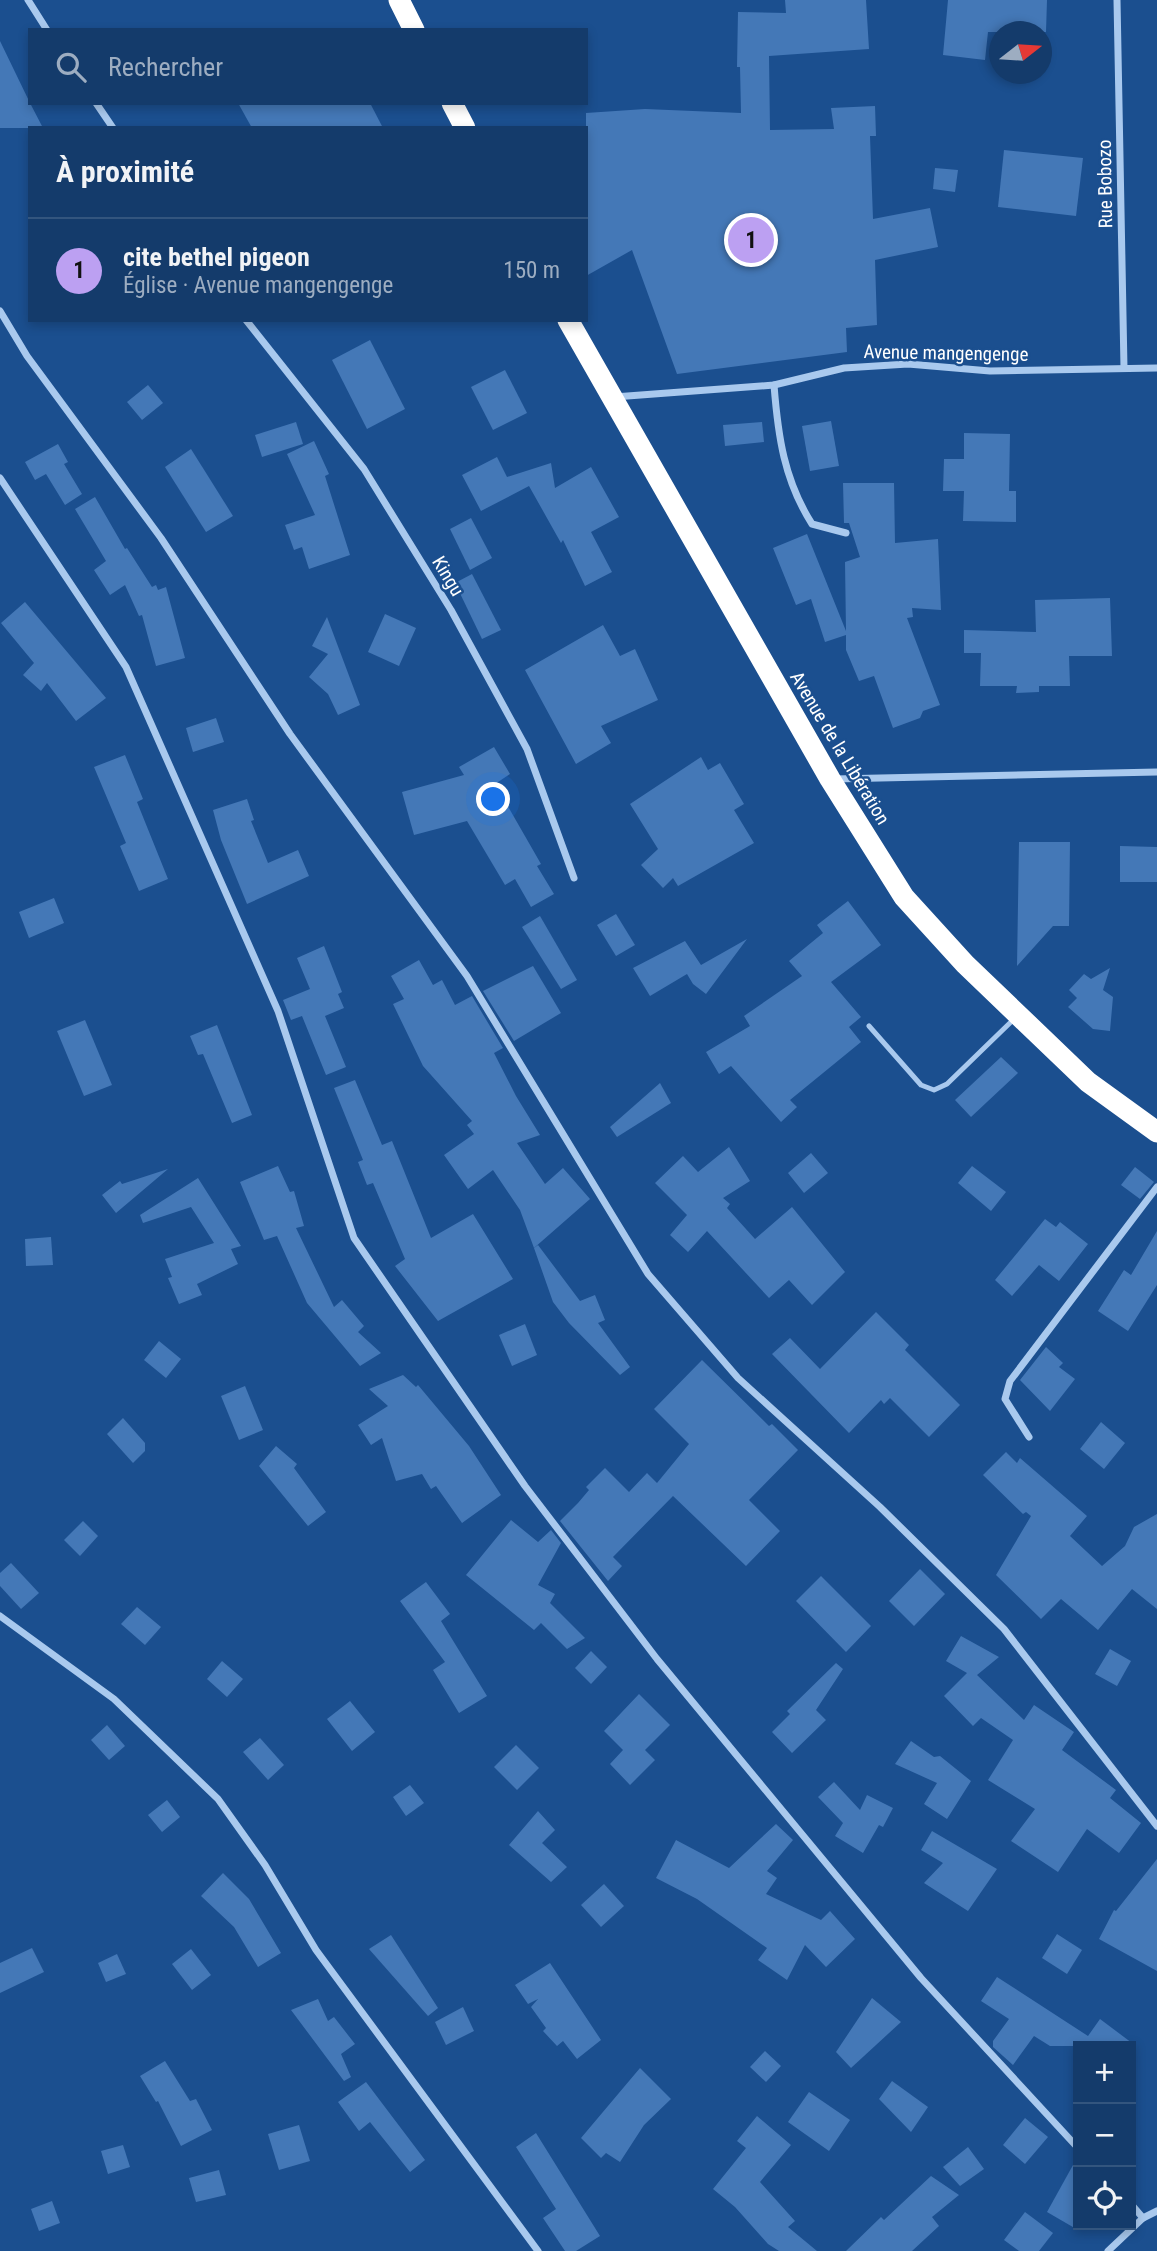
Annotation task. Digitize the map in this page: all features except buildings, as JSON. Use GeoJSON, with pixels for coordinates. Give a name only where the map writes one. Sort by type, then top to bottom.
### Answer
{"type":"FeatureCollection","features":[{"type":"Feature","properties":{"kind":"highway"},"geometry":{"type":"LineString","coordinates":[[399,0],[413,28]]}},
{"type":"Feature","properties":{"kind":"highway"},"geometry":{"type":"LineString","coordinates":[[453,105],[464,126]]}},
{"type":"Feature","properties":{"kind":"highway","name":"Avenue de la Libération"},"geometry":{"type":"LineString","coordinates":[[569,322],[830,779],[904,897],[965,964],[1088,1082],[1157,1132]]}},
{"type":"Feature","properties":{"kind":"street"},"geometry":{"type":"LineString","coordinates":[[28,0],[46,28]]}},
{"type":"Feature","properties":{"kind":"street","name":"Rue Bobozo"},"geometry":{"type":"LineString","coordinates":[[1117,0],[1124,368]]}},
{"type":"Feature","properties":{"kind":"street"},"geometry":{"type":"LineString","coordinates":[[97,105],[112,126]]}},
{"type":"Feature","properties":{"kind":"street"},"geometry":{"type":"LineString","coordinates":[[0,311],[27,356],[161,538],[290,734],[467,976],[648,1274],[737,1378],[880,1507],[1004,1629],[1157,1826]]}},
{"type":"Feature","properties":{"kind":"street","name":"Kingu"},"geometry":{"type":"LineString","coordinates":[[248,322],[364,469],[450,610],[527,749],[574,878]]}},
{"type":"Feature","properties":{"kind":"street","name":"Avenue mangengenge"},"geometry":{"type":"LineString","coordinates":[[610,397],[774,385],[844,368],[908,364],[990,371],[1157,368]]}},
{"type":"Feature","properties":{"kind":"street"},"geometry":{"type":"LineString","coordinates":[[774,385],[778,434],[786,472],[802,507],[812,524],[846,533]]}},
{"type":"Feature","properties":{"kind":"street"},"geometry":{"type":"LineString","coordinates":[[0,478],[127,667],[278,1011],[354,1238],[525,1486],[657,1659],[921,1978],[1073,2143]]}},
{"type":"Feature","properties":{"kind":"street"},"geometry":{"type":"LineString","coordinates":[[830,779],[1157,772]]}},
{"type":"Feature","properties":{"kind":"street"},"geometry":{"type":"LineString","coordinates":[[1029,1437],[1005,1399],[1010,1381],[1157,1187]]}},
{"type":"Feature","properties":{"kind":"street"},"geometry":{"type":"LineString","coordinates":[[0,1616],[114,1699],[218,1799],[265,1865],[316,1950],[538,2251]]}},
{"type":"Feature","properties":{"kind":"street"},"geometry":{"type":"LineString","coordinates":[[1136,2210],[1143,2218]]}},
{"type":"Feature","properties":{"kind":"street"},"geometry":{"type":"LineString","coordinates":[[1108,2251],[1143,2218],[1157,2211]]}},
{"type":"Feature","properties":{"kind":"lane"},"geometry":{"type":"LineString","coordinates":[[869,1026],[921,1085],[934,1090],[947,1084],[1018,1015]]}},
{"type":"Feature","properties":{"kind":"place","name":"cite bethel pigeon"},"geometry":{"type":"Point","coordinates":[751,240]}}]}
